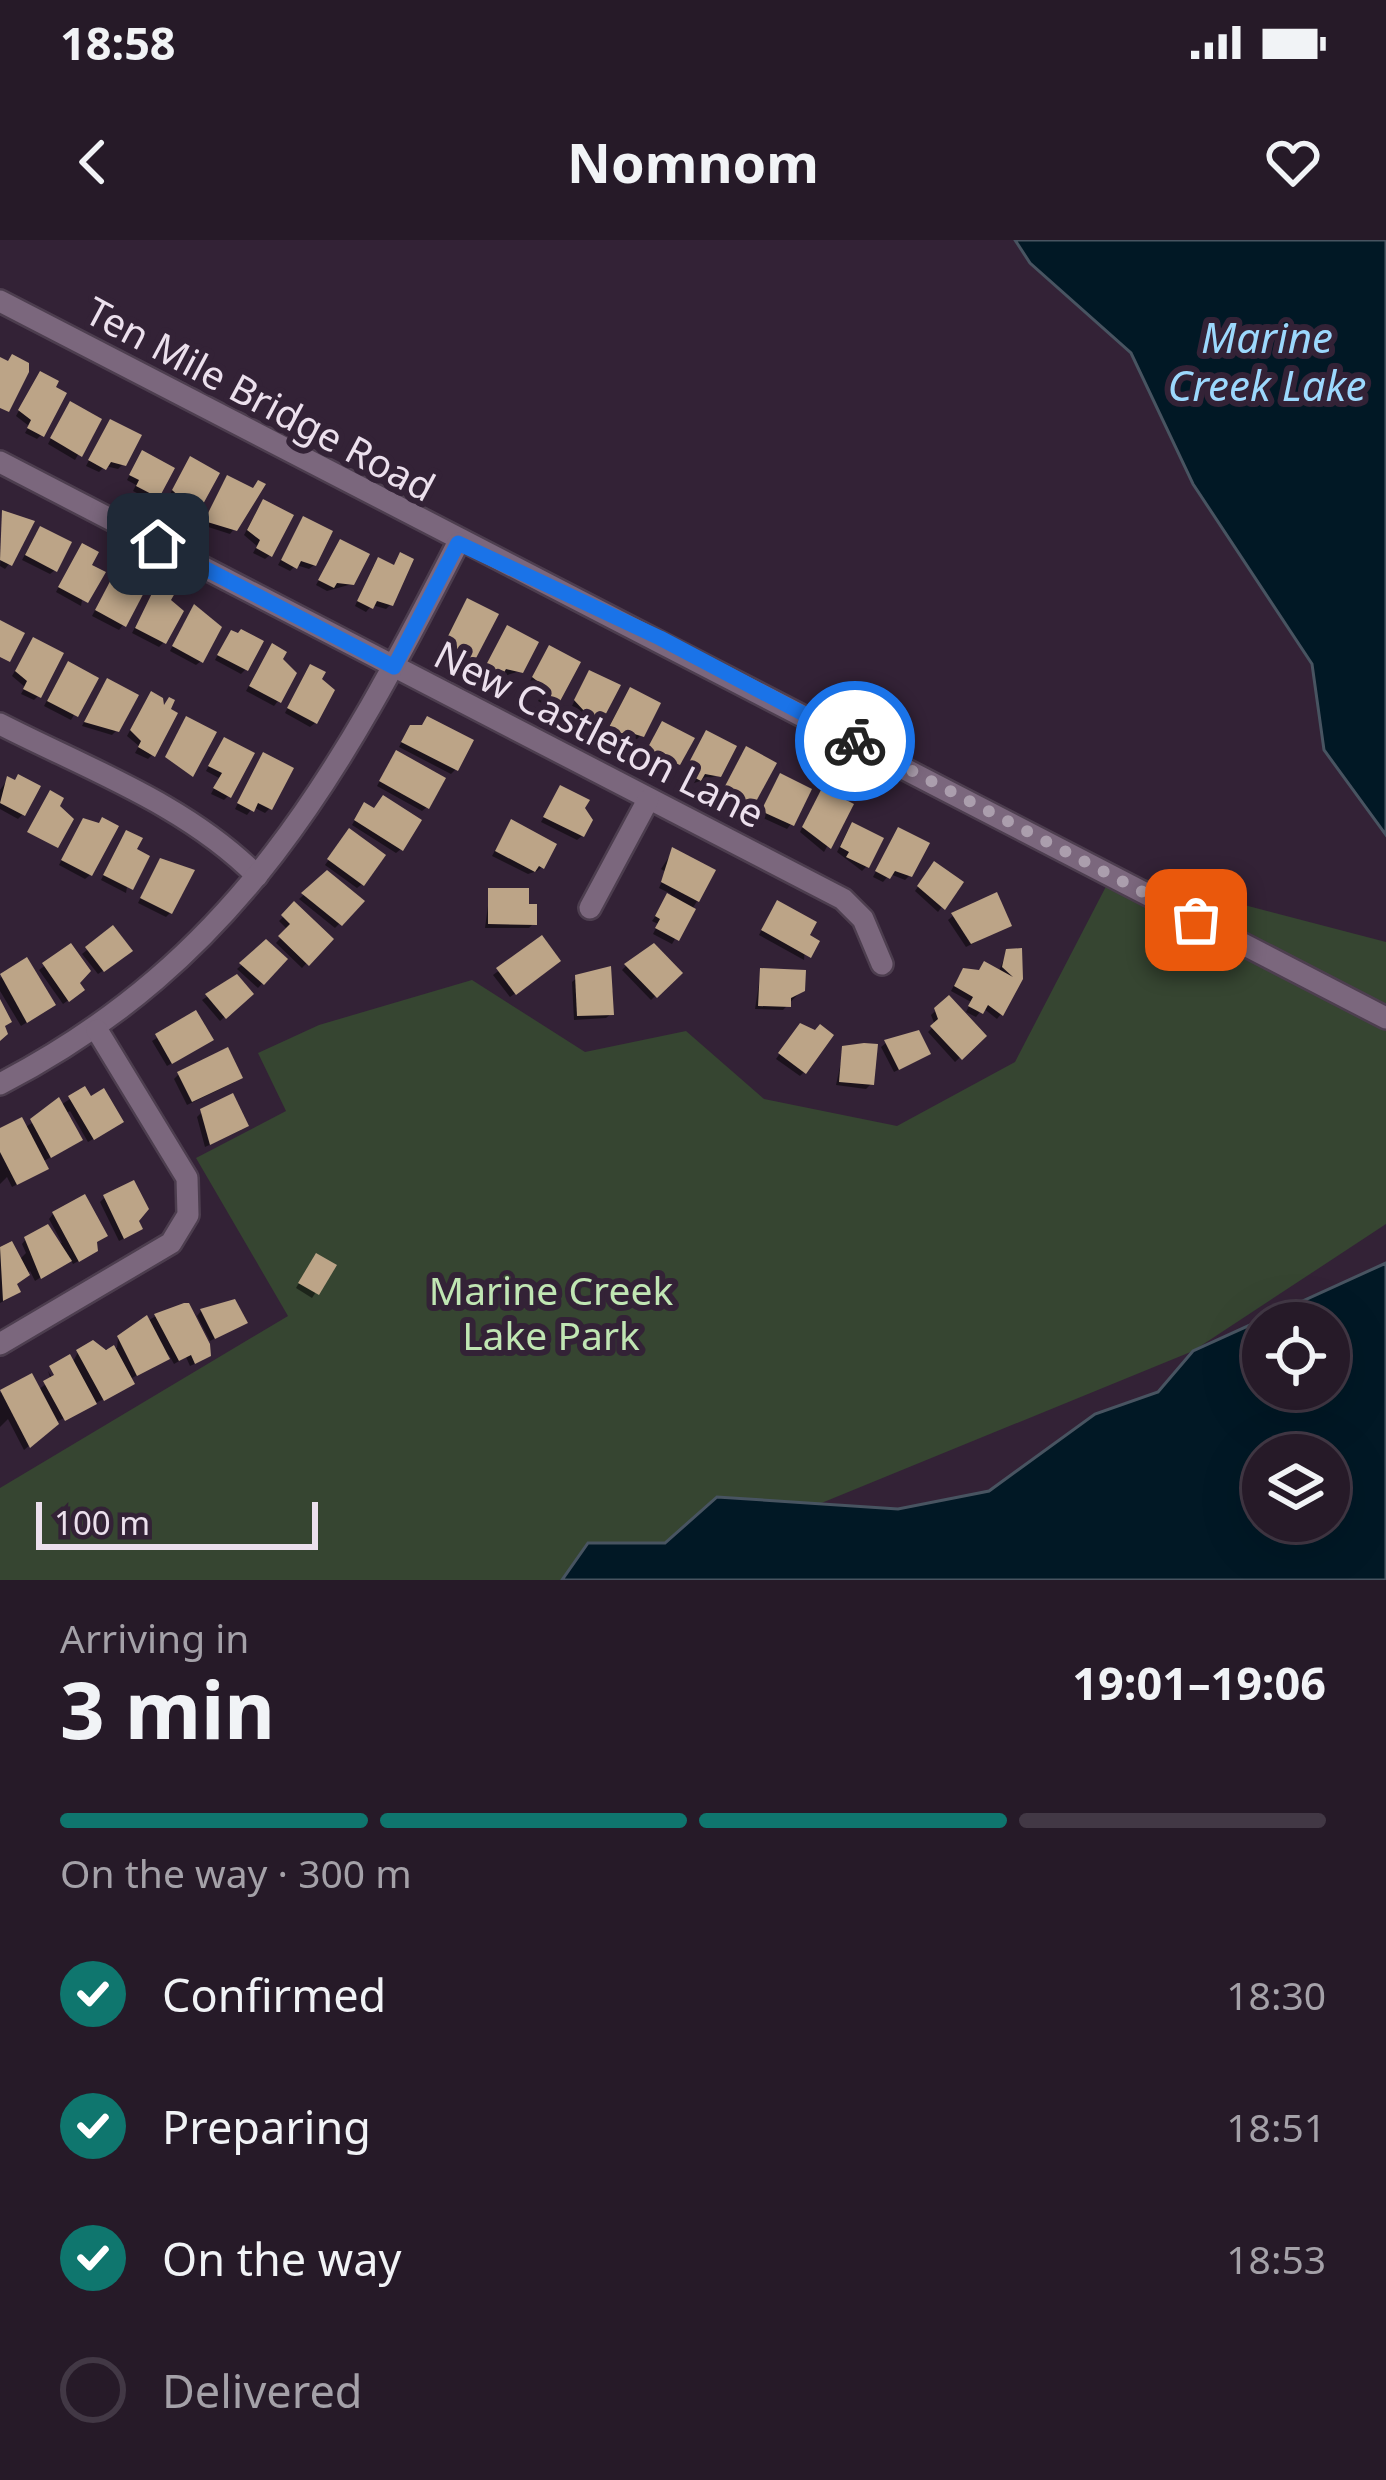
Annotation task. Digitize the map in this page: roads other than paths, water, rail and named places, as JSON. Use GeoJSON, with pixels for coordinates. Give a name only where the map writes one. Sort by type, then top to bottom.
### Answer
{"type":"FeatureCollection","features":[{"type":"Feature","properties":{"kind":"street","name":"Ten Mile Bridge Road"},"geometry":{"type":"LineString","coordinates":[[0,302],[458,543],[660,638],[1386,1018]]}},
{"type":"Feature","properties":{"kind":"street","name":"New Castleton Lane"},"geometry":{"type":"LineString","coordinates":[[0,462],[843,899],[863,919],[882,964]]}},
{"type":"Feature","properties":{"kind":"street"},"geometry":{"type":"LineString","coordinates":[[0,1084],[97,1030],[204,940],[307,816],[394,667],[458,543]]}},
{"type":"Feature","properties":{"kind":"street"},"geometry":{"type":"LineString","coordinates":[[0,724],[182,815],[226,844],[257,876]]}},
{"type":"Feature","properties":{"kind":"street"},"geometry":{"type":"LineString","coordinates":[[590,908],[648,800]]}},
{"type":"Feature","properties":{"kind":"street"},"geometry":{"type":"LineString","coordinates":[[0,1345],[171,1243],[188,1215],[187,1178],[97,1030]]}},
{"type":"Feature","properties":{"kind":"water","name":"Marine Creek Lake"},"geometry":{"type":"Polygon","coordinates":[[[1015,240],[1386,240],[1386,835],[1324,750],[1312,664],[1193,484],[1131,353],[1030,263],[1015,240]]]}},
{"type":"Feature","properties":{"kind":"water"},"geometry":{"type":"Polygon","coordinates":[[[1386,1263],[1386,1580],[562,1580],[588,1543],[665,1543],[717,1497],[898,1509],[989,1491],[1095,1414],[1158,1392],[1193,1351],[1242,1329],[1242,1410],[1350,1410],[1350,1302],[1300,1302],[1386,1263]]]}},
{"type":"Feature","properties":{"kind":"park label","name":"Marine Creek Lake Park"},"geometry":{"type":"Point","coordinates":[551,1312]}}]}
